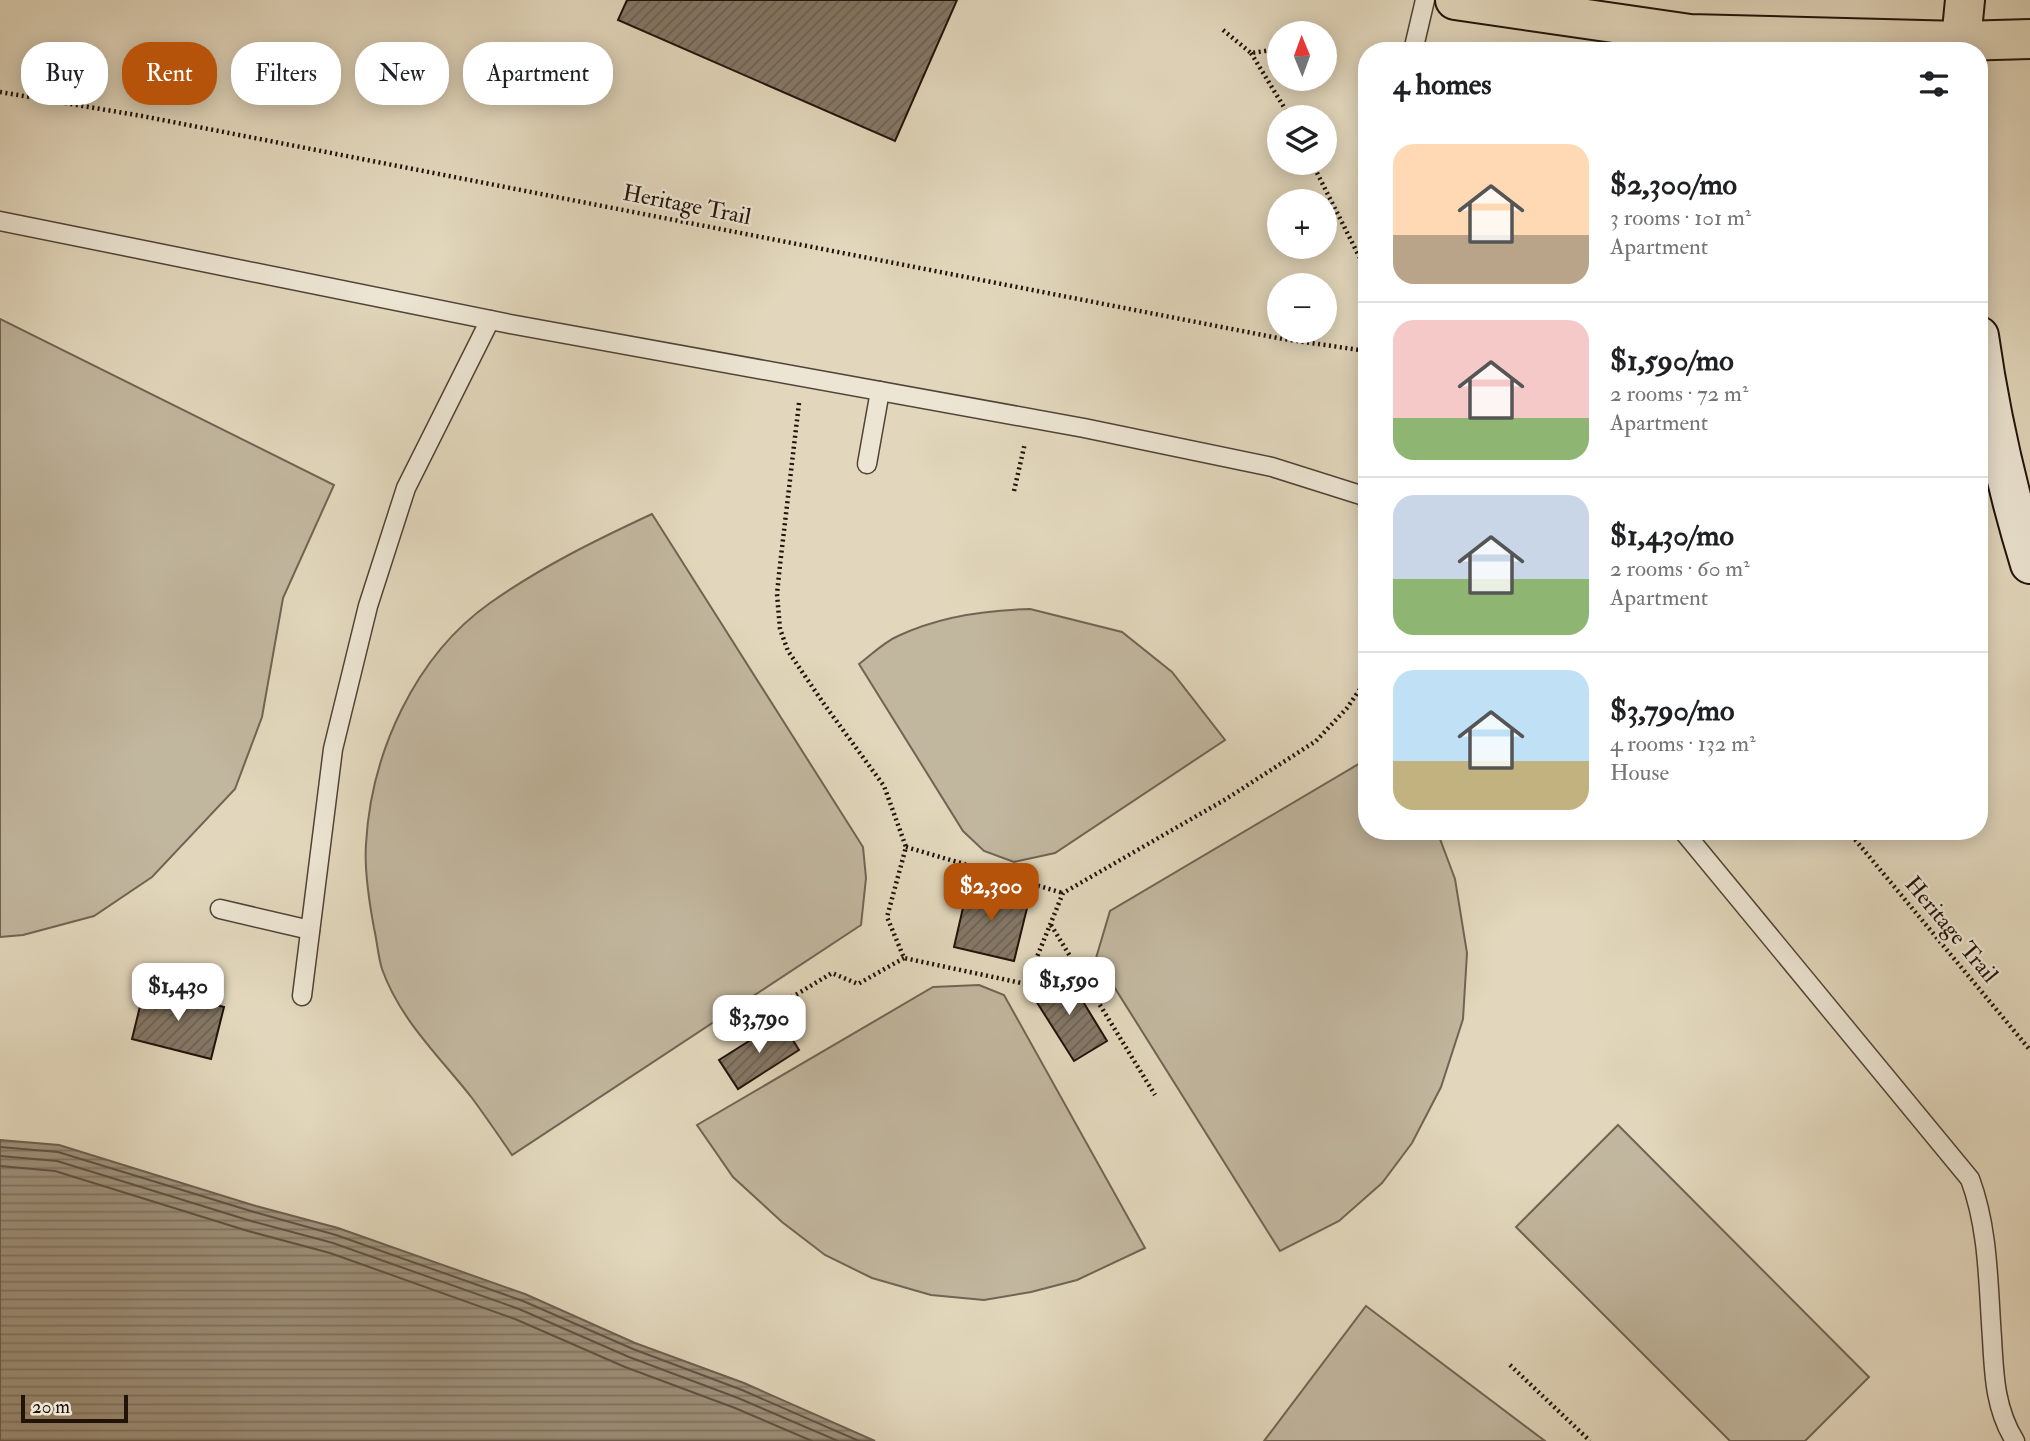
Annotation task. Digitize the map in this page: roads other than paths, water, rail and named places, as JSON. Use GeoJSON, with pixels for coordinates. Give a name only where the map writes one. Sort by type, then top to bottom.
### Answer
{"type":"FeatureCollection","features":[{"type":"Feature","properties":{"kind":"main road"},"geometry":{"type":"LineString","coordinates":[[1961,42],[1965,0]]}},
{"type":"Feature","properties":{"kind":"main road"},"geometry":{"type":"LineString","coordinates":[[1467,1],[1690,34],[1871,42]]}},
{"type":"Feature","properties":{"kind":"main road"},"geometry":{"type":"LineString","coordinates":[[1988,43],[2030,39]]}},
{"type":"Feature","properties":{"kind":"main road"},"geometry":{"type":"LineString","coordinates":[[1988,394],[2014,511],[2030,564]]}},
{"type":"Feature","properties":{"kind":"lane"},"geometry":{"type":"LineString","coordinates":[[1415,42],[1425,0]]}},
{"type":"Feature","properties":{"kind":"lane"},"geometry":{"type":"LineString","coordinates":[[0,220],[490,320],[1030,418],[1272,467],[1358,494]]}},
{"type":"Feature","properties":{"kind":"lane"},"geometry":{"type":"LineString","coordinates":[[302,996],[333,749],[368,606],[406,488],[490,320]]}},
{"type":"Feature","properties":{"kind":"lane"},"geometry":{"type":"LineString","coordinates":[[867,464],[880,391]]}},
{"type":"Feature","properties":{"kind":"lane"},"geometry":{"type":"LineString","coordinates":[[1690,840],[1970,1180],[1984,1230],[1995,1384],[2005,1424],[2015,1441]]}},
{"type":"Feature","properties":{"kind":"lane"},"geometry":{"type":"LineString","coordinates":[[220,909],[310,930]]}},
{"type":"Feature","properties":{"kind":"water"},"geometry":{"type":"Polygon","coordinates":[[[0,1140],[59,1145],[256,1206],[338,1228],[525,1294],[635,1343],[744,1383],[875,1441],[0,1441],[0,1140]]]}}]}
